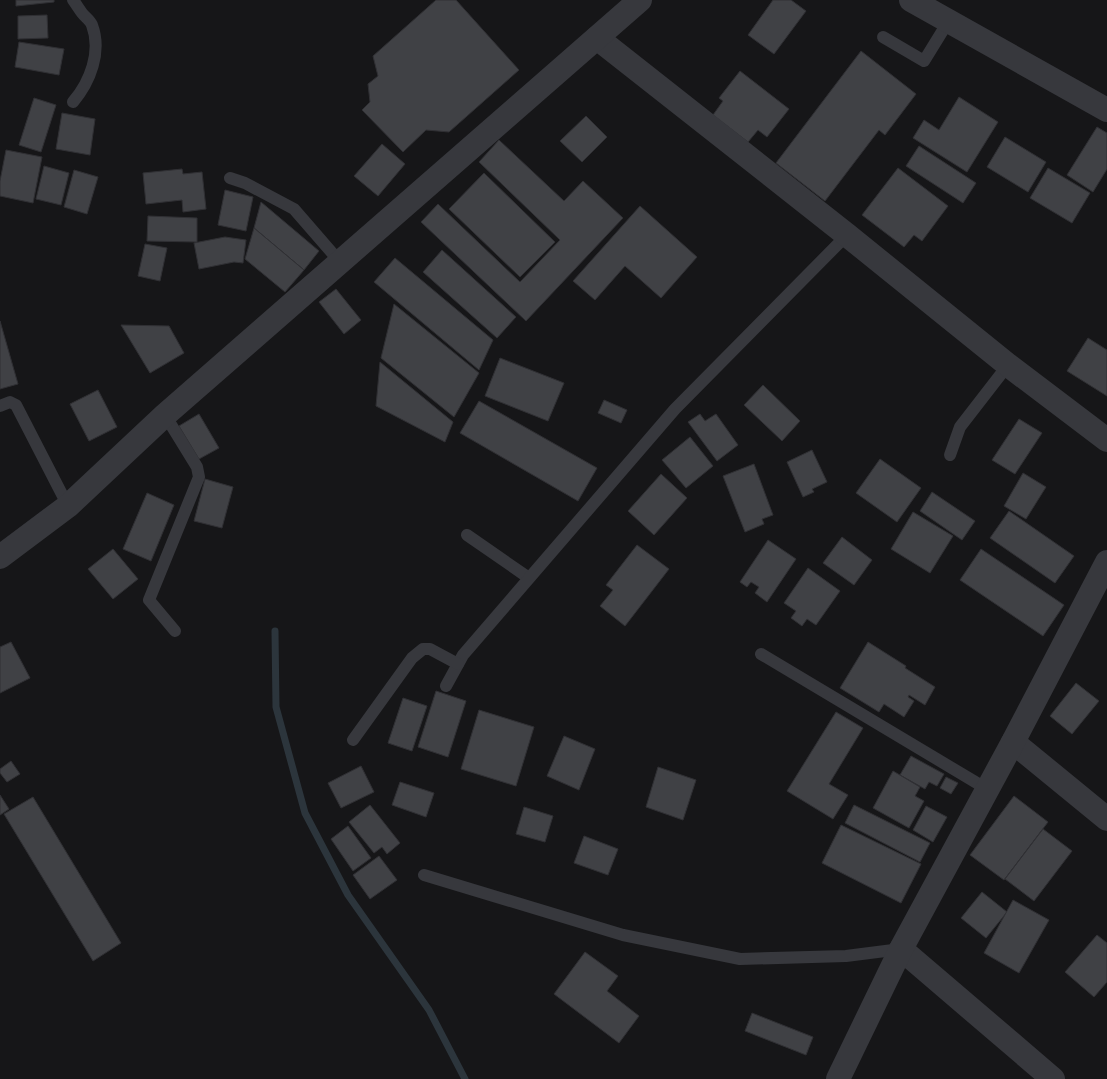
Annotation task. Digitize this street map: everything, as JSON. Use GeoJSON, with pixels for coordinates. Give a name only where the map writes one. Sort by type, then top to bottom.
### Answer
{"type":"FeatureCollection","features":[{"type":"Feature","properties":{"kind":"street"},"geometry":{"type":"LineString","coordinates":[[0,557],[68,506],[165,415],[640,0]]}},
{"type":"Feature","properties":{"kind":"street"},"geometry":{"type":"LineString","coordinates":[[911,0],[1107,110]]}},
{"type":"Feature","properties":{"kind":"street"},"geometry":{"type":"LineString","coordinates":[[597,38],[846,234],[1008,365],[1107,440]]}},
{"type":"Feature","properties":{"kind":"street"},"geometry":{"type":"LineString","coordinates":[[838,1079],[901,949],[1013,742],[1107,562]]}},
{"type":"Feature","properties":{"kind":"street"},"geometry":{"type":"LineString","coordinates":[[1013,742],[1107,819]]}},
{"type":"Feature","properties":{"kind":"street"},"geometry":{"type":"LineString","coordinates":[[901,949],[1054,1079]]}},
{"type":"Feature","properties":{"kind":"lane"},"geometry":{"type":"LineString","coordinates":[[73,0],[92,23],[95,38],[94,62],[84,90],[73,102]]}},
{"type":"Feature","properties":{"kind":"lane"},"geometry":{"type":"LineString","coordinates":[[883,38],[924,62],[948,22]]}},
{"type":"Feature","properties":{"kind":"lane"},"geometry":{"type":"LineString","coordinates":[[230,178],[245,183],[294,208],[340,262]]}},
{"type":"Feature","properties":{"kind":"lane"},"geometry":{"type":"LineString","coordinates":[[446,686],[463,655],[675,409],[846,234]]}},
{"type":"Feature","properties":{"kind":"lane"},"geometry":{"type":"LineString","coordinates":[[950,455],[960,427],[1008,365]]}},
{"type":"Feature","properties":{"kind":"lane"},"geometry":{"type":"LineString","coordinates":[[0,406],[10,402],[16,405],[68,506]]}},
{"type":"Feature","properties":{"kind":"lane"},"geometry":{"type":"LineString","coordinates":[[165,415],[197,467],[199,478],[149,600],[175,631]]}},
{"type":"Feature","properties":{"kind":"lane"},"geometry":{"type":"LineString","coordinates":[[467,535],[529,578]]}},
{"type":"Feature","properties":{"kind":"lane"},"geometry":{"type":"LineString","coordinates":[[353,740],[412,658],[423,649],[430,649],[458,664]]}},
{"type":"Feature","properties":{"kind":"lane"},"geometry":{"type":"LineString","coordinates":[[761,654],[987,789]]}},
{"type":"Feature","properties":{"kind":"lane"},"geometry":{"type":"LineString","coordinates":[[424,875],[624,935],[740,959],[846,956],[901,949]]}},
{"type":"Feature","properties":{"kind":"building"},"geometry":{"type":"Polygon","coordinates":[[[16,0],[54,0],[54,2],[16,6],[16,0]]]}},
{"type":"Feature","properties":{"kind":"building"},"geometry":{"type":"Polygon","coordinates":[[[436,0],[456,0],[519,70],[449,132],[426,130],[403,152],[362,110],[370,102],[368,84],[378,76],[373,56],[436,0]]]}},
{"type":"Feature","properties":{"kind":"building"},"geometry":{"type":"Polygon","coordinates":[[[773,0],[791,0],[806,11],[774,54],[748,35],[773,0]]]}},
{"type":"Feature","properties":{"kind":"building"},"geometry":{"type":"Polygon","coordinates":[[[47,15],[48,38],[18,39],[18,16],[47,15]]]}},
{"type":"Feature","properties":{"kind":"building"},"geometry":{"type":"Polygon","coordinates":[[[19,42],[64,49],[59,75],[15,67],[19,42]]]}},
{"type":"Feature","properties":{"kind":"building"},"geometry":{"type":"Polygon","coordinates":[[[861,51],[916,94],[885,135],[879,130],[825,201],[776,163],[861,51]]]}},
{"type":"Feature","properties":{"kind":"building"},"geometry":{"type":"Polygon","coordinates":[[[740,71],[789,109],[767,137],[758,130],[748,142],[713,115],[723,101],[719,98],[740,71]]]}},
{"type":"Feature","properties":{"kind":"building"},"geometry":{"type":"Polygon","coordinates":[[[959,97],[998,122],[967,172],[913,138],[924,120],[939,130],[959,97]]]}},
{"type":"Feature","properties":{"kind":"building"},"geometry":{"type":"Polygon","coordinates":[[[34,98],[56,105],[41,152],[19,145],[34,98]]]}},
{"type":"Feature","properties":{"kind":"building"},"geometry":{"type":"Polygon","coordinates":[[[62,113],[95,119],[90,155],[56,149],[62,113]]]}},
{"type":"Feature","properties":{"kind":"building"},"geometry":{"type":"Polygon","coordinates":[[[586,116],[607,137],[582,162],[560,141],[586,116]]]}},
{"type":"Feature","properties":{"kind":"building"},"geometry":{"type":"Polygon","coordinates":[[[1097,127],[1107,133],[1107,169],[1093,192],[1067,175],[1097,127]]]}},
{"type":"Feature","properties":{"kind":"building"},"geometry":{"type":"Polygon","coordinates":[[[1005,137],[1046,162],[1028,192],[987,167],[1005,137]]]}},
{"type":"Feature","properties":{"kind":"building"},"geometry":{"type":"Polygon","coordinates":[[[499,140],[564,201],[583,181],[623,218],[526,321],[421,222],[438,204],[520,282],[560,240],[479,162],[499,140]]]}},
{"type":"Feature","properties":{"kind":"building"},"geometry":{"type":"Polygon","coordinates":[[[382,144],[405,164],[378,196],[354,176],[382,144]]]}},
{"type":"Feature","properties":{"kind":"building"},"geometry":{"type":"Polygon","coordinates":[[[919,146],[976,183],[963,203],[906,166],[919,146]]]}},
{"type":"Feature","properties":{"kind":"building"},"geometry":{"type":"Polygon","coordinates":[[[6,150],[42,157],[33,203],[0,196],[0,181],[6,150]]]}},
{"type":"Feature","properties":{"kind":"building"},"geometry":{"type":"Polygon","coordinates":[[[44,166],[69,173],[61,205],[36,199],[44,166]]]}},
{"type":"Feature","properties":{"kind":"building"},"geometry":{"type":"Polygon","coordinates":[[[898,168],[948,206],[922,241],[914,235],[904,247],[862,215],[898,168]]]}},
{"type":"Feature","properties":{"kind":"building"},"geometry":{"type":"Polygon","coordinates":[[[1048,168],[1090,193],[1072,223],[1030,198],[1048,168]]]}},
{"type":"Feature","properties":{"kind":"building"},"geometry":{"type":"Polygon","coordinates":[[[182,169],[183,174],[202,172],[206,209],[183,212],[182,200],[146,204],[143,173],[182,169]]]}},
{"type":"Feature","properties":{"kind":"building"},"geometry":{"type":"Polygon","coordinates":[[[74,170],[98,177],[87,214],[64,207],[74,170]]]}},
{"type":"Feature","properties":{"kind":"building"},"geometry":{"type":"Polygon","coordinates":[[[484,173],[555,242],[520,277],[449,209],[484,173]]]}},
{"type":"Feature","properties":{"kind":"building"},"geometry":{"type":"Polygon","coordinates":[[[225,190],[253,197],[246,231],[218,225],[225,190]]]}},
{"type":"Feature","properties":{"kind":"building"},"geometry":{"type":"Polygon","coordinates":[[[261,202],[319,251],[304,270],[254,228],[261,202]]]}},
{"type":"Feature","properties":{"kind":"building"},"geometry":{"type":"Polygon","coordinates":[[[640,206],[697,257],[661,298],[625,266],[595,300],[573,281],[640,206]]]}},
{"type":"Feature","properties":{"kind":"building"},"geometry":{"type":"Polygon","coordinates":[[[148,216],[197,218],[197,242],[147,241],[148,216]]]}},
{"type":"Feature","properties":{"kind":"building"},"geometry":{"type":"Polygon","coordinates":[[[254,228],[304,270],[285,292],[245,259],[254,228]]]}},
{"type":"Feature","properties":{"kind":"building"},"geometry":{"type":"Polygon","coordinates":[[[225,237],[246,240],[243,263],[234,262],[199,269],[194,243],[225,237]]]}},
{"type":"Feature","properties":{"kind":"building"},"geometry":{"type":"Polygon","coordinates":[[[145,244],[167,248],[160,281],[138,276],[145,244]]]}},
{"type":"Feature","properties":{"kind":"building"},"geometry":{"type":"Polygon","coordinates":[[[442,250],[516,317],[497,338],[423,272],[442,250]]]}},
{"type":"Feature","properties":{"kind":"building"},"geometry":{"type":"Polygon","coordinates":[[[395,258],[493,340],[479,370],[374,282],[395,258]]]}},
{"type":"Feature","properties":{"kind":"building"},"geometry":{"type":"Polygon","coordinates":[[[336,289],[361,320],[344,334],[319,302],[336,289]]]}},
{"type":"Feature","properties":{"kind":"building"},"geometry":{"type":"Polygon","coordinates":[[[394,304],[479,373],[454,417],[381,358],[394,304]]]}},
{"type":"Feature","properties":{"kind":"building"},"geometry":{"type":"Polygon","coordinates":[[[0,321],[18,384],[0,389],[0,321]]]}},
{"type":"Feature","properties":{"kind":"building"},"geometry":{"type":"Polygon","coordinates":[[[121,325],[169,326],[184,353],[150,373],[121,325]]]}},
{"type":"Feature","properties":{"kind":"building"},"geometry":{"type":"Polygon","coordinates":[[[1088,338],[1107,350],[1107,396],[1067,371],[1088,338]]]}},
{"type":"Feature","properties":{"kind":"building"},"geometry":{"type":"Polygon","coordinates":[[[500,358],[564,383],[548,421],[485,396],[500,358]]]}},
{"type":"Feature","properties":{"kind":"building"},"geometry":{"type":"Polygon","coordinates":[[[380,362],[453,422],[445,442],[376,406],[380,362]]]}},
{"type":"Feature","properties":{"kind":"building"},"geometry":{"type":"Polygon","coordinates":[[[763,385],[800,421],[782,441],[744,405],[763,385]]]}},
{"type":"Feature","properties":{"kind":"building"},"geometry":{"type":"Polygon","coordinates":[[[98,390],[117,427],[89,441],[70,404],[98,390]]]}},
{"type":"Feature","properties":{"kind":"building"},"geometry":{"type":"Polygon","coordinates":[[[604,400],[627,410],[621,423],[598,413],[604,400]]]}},
{"type":"Feature","properties":{"kind":"building"},"geometry":{"type":"Polygon","coordinates":[[[479,401],[597,468],[578,501],[460,433],[479,401]]]}},
{"type":"Feature","properties":{"kind":"building"},"geometry":{"type":"Polygon","coordinates":[[[199,414],[219,448],[199,459],[179,426],[199,414]]]}},
{"type":"Feature","properties":{"kind":"building"},"geometry":{"type":"Polygon","coordinates":[[[700,414],[705,421],[716,414],[738,445],[717,461],[688,422],[700,414]]]}},
{"type":"Feature","properties":{"kind":"building"},"geometry":{"type":"Polygon","coordinates":[[[1019,419],[1042,433],[1015,474],[992,460],[1019,419]]]}},
{"type":"Feature","properties":{"kind":"building"},"geometry":{"type":"Polygon","coordinates":[[[690,437],[713,466],[686,488],[662,460],[690,437]]]}},
{"type":"Feature","properties":{"kind":"building"},"geometry":{"type":"Polygon","coordinates":[[[812,450],[827,482],[812,489],[814,492],[803,497],[787,462],[812,450]]]}},
{"type":"Feature","properties":{"kind":"building"},"geometry":{"type":"Polygon","coordinates":[[[880,459],[921,488],[897,522],[856,493],[880,459]]]}},
{"type":"Feature","properties":{"kind":"building"},"geometry":{"type":"Polygon","coordinates":[[[754,464],[773,515],[762,519],[764,524],[745,532],[723,476],[754,464]]]}},
{"type":"Feature","properties":{"kind":"building"},"geometry":{"type":"Polygon","coordinates":[[[1023,473],[1046,487],[1026,519],[1004,506],[1023,473]]]}},
{"type":"Feature","properties":{"kind":"building"},"geometry":{"type":"Polygon","coordinates":[[[661,474],[687,498],[654,535],[628,511],[661,474]]]}},
{"type":"Feature","properties":{"kind":"building"},"geometry":{"type":"Polygon","coordinates":[[[205,479],[233,487],[222,528],[194,521],[205,479]]]}},
{"type":"Feature","properties":{"kind":"building"},"geometry":{"type":"Polygon","coordinates":[[[932,492],[975,521],[962,540],[920,511],[932,492]]]}},
{"type":"Feature","properties":{"kind":"building"},"geometry":{"type":"Polygon","coordinates":[[[147,493],[174,505],[151,561],[123,549],[147,493]]]}},
{"type":"Feature","properties":{"kind":"building"},"geometry":{"type":"Polygon","coordinates":[[[1009,511],[1074,556],[1055,583],[990,538],[1009,511]]]}},
{"type":"Feature","properties":{"kind":"building"},"geometry":{"type":"Polygon","coordinates":[[[913,512],[953,536],[930,573],[891,549],[913,512]]]}},
{"type":"Feature","properties":{"kind":"building"},"geometry":{"type":"Polygon","coordinates":[[[842,537],[872,560],[854,585],[823,563],[842,537]]]}},
{"type":"Feature","properties":{"kind":"building"},"geometry":{"type":"Polygon","coordinates":[[[768,540],[796,559],[767,602],[755,593],[759,587],[751,582],[747,587],[740,582],[768,540]]]}},
{"type":"Feature","properties":{"kind":"building"},"geometry":{"type":"Polygon","coordinates":[[[637,545],[669,569],[625,626],[600,606],[613,590],[606,585],[637,545]]]}},
{"type":"Feature","properties":{"kind":"building"},"geometry":{"type":"Polygon","coordinates":[[[113,549],[138,579],[113,599],[88,569],[113,549]]]}},
{"type":"Feature","properties":{"kind":"building"},"geometry":{"type":"Polygon","coordinates":[[[981,549],[1064,605],[1043,636],[960,580],[981,549]]]}},
{"type":"Feature","properties":{"kind":"building"},"geometry":{"type":"Polygon","coordinates":[[[808,568],[840,591],[816,625],[807,619],[802,626],[791,618],[796,611],[784,603],[808,568]]]}},
{"type":"Feature","properties":{"kind":"building"},"geometry":{"type":"Polygon","coordinates":[[[11,642],[30,678],[0,693],[0,647],[11,642]]]}},
{"type":"Feature","properties":{"kind":"building"},"geometry":{"type":"Polygon","coordinates":[[[868,642],[935,687],[925,705],[909,695],[908,697],[914,701],[904,717],[884,704],[879,712],[840,688],[868,642]]]}},
{"type":"Feature","properties":{"kind":"building"},"geometry":{"type":"Polygon","coordinates":[[[1076,683],[1099,701],[1072,734],[1050,716],[1076,683]]]}},
{"type":"Feature","properties":{"kind":"building"},"geometry":{"type":"Polygon","coordinates":[[[436,691],[466,701],[448,757],[418,747],[436,691]]]}},
{"type":"Feature","properties":{"kind":"building"},"geometry":{"type":"Polygon","coordinates":[[[403,698],[427,706],[412,751],[388,743],[403,698]]]}},
{"type":"Feature","properties":{"kind":"building"},"geometry":{"type":"Polygon","coordinates":[[[479,710],[534,727],[516,786],[461,769],[479,710]]]}},
{"type":"Feature","properties":{"kind":"building"},"geometry":{"type":"Polygon","coordinates":[[[836,712],[863,728],[829,784],[848,795],[833,819],[787,791],[836,712]]]}},
{"type":"Feature","properties":{"kind":"building"},"geometry":{"type":"Polygon","coordinates":[[[564,736],[595,749],[579,790],[547,776],[564,736]]]}},
{"type":"Feature","properties":{"kind":"building"},"geometry":{"type":"Polygon","coordinates":[[[911,756],[944,774],[937,786],[929,782],[925,789],[900,775],[911,756]]]}},
{"type":"Feature","properties":{"kind":"building"},"geometry":{"type":"Polygon","coordinates":[[[11,761],[20,774],[7,782],[0,773],[0,769],[11,761]]]}},
{"type":"Feature","properties":{"kind":"building"},"geometry":{"type":"Polygon","coordinates":[[[361,766],[374,792],[341,808],[328,783],[361,766]]]}},
{"type":"Feature","properties":{"kind":"building"},"geometry":{"type":"Polygon","coordinates":[[[658,767],[696,780],[683,820],[646,807],[658,767]]]}},
{"type":"Feature","properties":{"kind":"building"},"geometry":{"type":"Polygon","coordinates":[[[893,771],[920,787],[915,796],[924,801],[909,828],[873,808],[893,771]]]}},
{"type":"Feature","properties":{"kind":"building"},"geometry":{"type":"Polygon","coordinates":[[[946,777],[958,783],[951,794],[940,788],[946,777]]]}},
{"type":"Feature","properties":{"kind":"building"},"geometry":{"type":"Polygon","coordinates":[[[400,782],[434,793],[426,817],[392,805],[400,782]]]}},
{"type":"Feature","properties":{"kind":"building"},"geometry":{"type":"Polygon","coordinates":[[[0,795],[9,809],[0,815],[0,795]]]}},
{"type":"Feature","properties":{"kind":"building"},"geometry":{"type":"Polygon","coordinates":[[[1014,796],[1048,822],[1004,880],[970,855],[1014,796]]]}},
{"type":"Feature","properties":{"kind":"building"},"geometry":{"type":"Polygon","coordinates":[[[33,797],[121,943],[93,961],[4,814],[33,797]]]}},
{"type":"Feature","properties":{"kind":"building"},"geometry":{"type":"Polygon","coordinates":[[[370,805],[400,843],[387,854],[382,847],[374,853],[349,822],[370,805]]]}},
{"type":"Feature","properties":{"kind":"building"},"geometry":{"type":"Polygon","coordinates":[[[854,805],[930,843],[920,862],[845,823],[854,805]]]}},
{"type":"Feature","properties":{"kind":"building"},"geometry":{"type":"Polygon","coordinates":[[[926,806],[947,817],[933,842],[913,830],[926,806]]]}},
{"type":"Feature","properties":{"kind":"building"},"geometry":{"type":"Polygon","coordinates":[[[524,807],[553,816],[545,842],[516,834],[524,807]]]}},
{"type":"Feature","properties":{"kind":"building"},"geometry":{"type":"Polygon","coordinates":[[[841,825],[921,864],[901,903],[822,863],[841,825]]]}},
{"type":"Feature","properties":{"kind":"building"},"geometry":{"type":"Polygon","coordinates":[[[348,826],[371,858],[353,871],[331,839],[348,826]]]}},
{"type":"Feature","properties":{"kind":"building"},"geometry":{"type":"Polygon","coordinates":[[[1043,829],[1072,851],[1034,901],[1005,879],[1043,829]]]}},
{"type":"Feature","properties":{"kind":"building"},"geometry":{"type":"Polygon","coordinates":[[[584,836],[618,849],[608,875],[574,863],[584,836]]]}},
{"type":"Feature","properties":{"kind":"building"},"geometry":{"type":"Polygon","coordinates":[[[379,856],[397,880],[370,899],[353,875],[379,856]]]}},
{"type":"Feature","properties":{"kind":"building"},"geometry":{"type":"Polygon","coordinates":[[[982,892],[1007,912],[986,938],[961,918],[982,892]]]}},
{"type":"Feature","properties":{"kind":"building"},"geometry":{"type":"Polygon","coordinates":[[[1013,900],[1049,920],[1019,973],[984,953],[1013,900]]]}},
{"type":"Feature","properties":{"kind":"building"},"geometry":{"type":"Polygon","coordinates":[[[1097,935],[1107,943],[1107,982],[1094,997],[1065,972],[1097,935]]]}},
{"type":"Feature","properties":{"kind":"building"},"geometry":{"type":"Polygon","coordinates":[[[585,952],[618,976],[607,991],[639,1016],[619,1043],[554,994],[585,952]]]}},
{"type":"Feature","properties":{"kind":"building"},"geometry":{"type":"Polygon","coordinates":[[[752,1013],[813,1037],[806,1055],[745,1031],[752,1013]]]}},
{"type":"Feature","properties":{"kind":"waterway"},"geometry":{"type":"LineString","coordinates":[[275,631],[276,707],[305,813],[348,895],[429,1010],[465,1079]]}}]}
